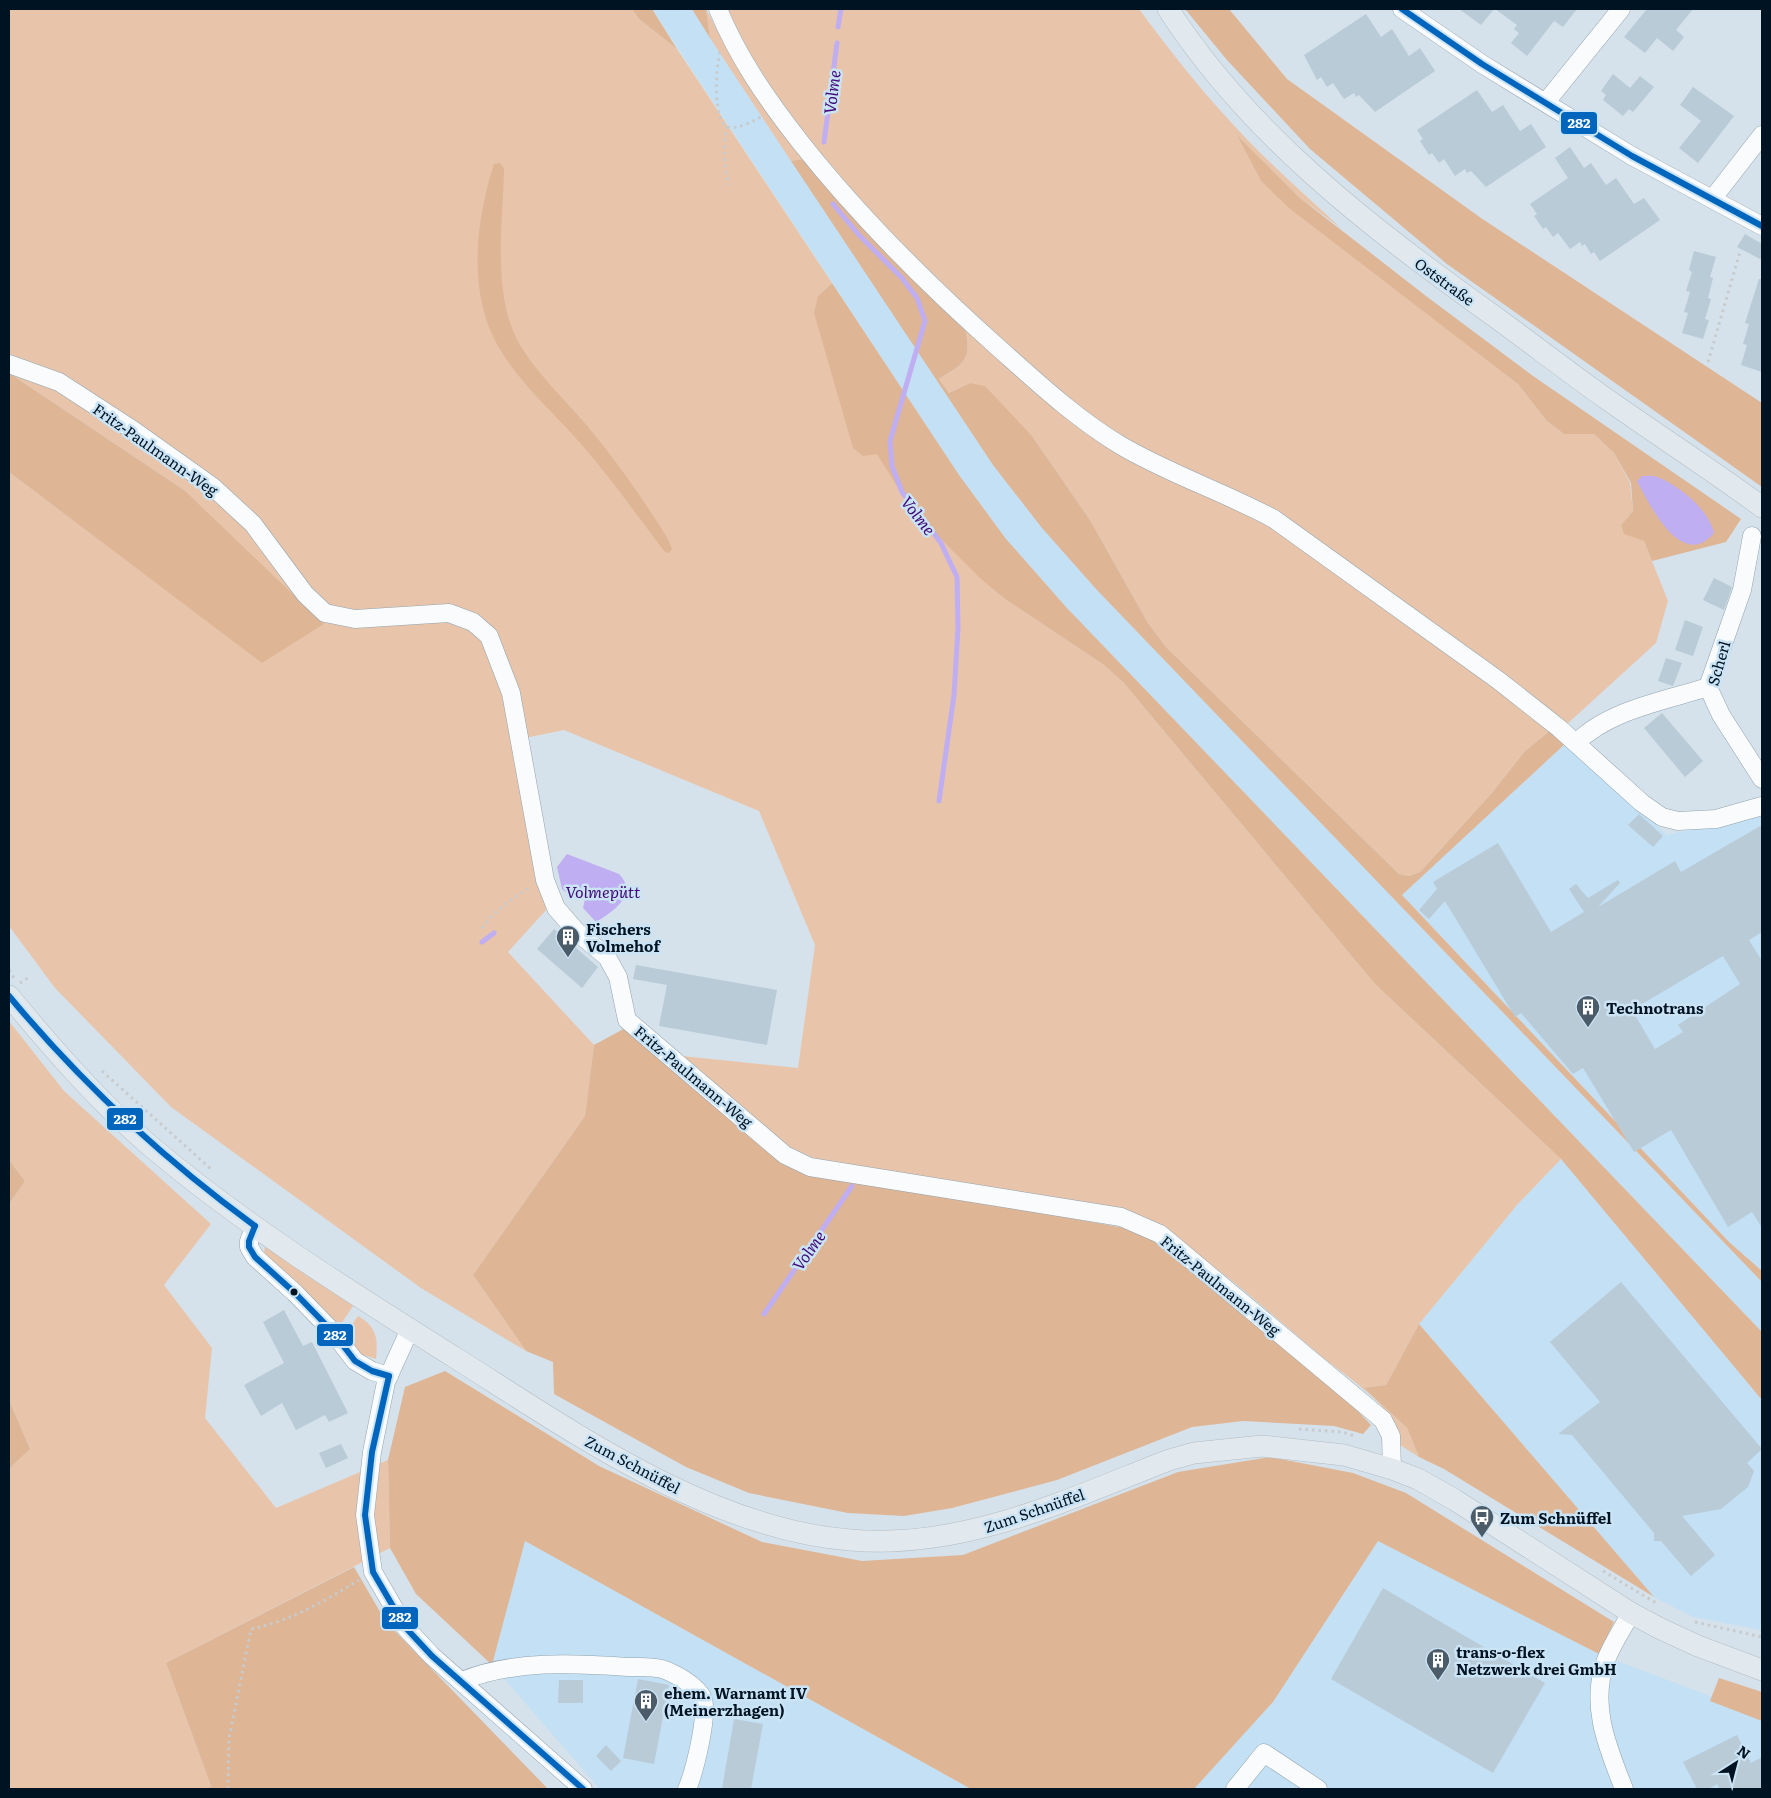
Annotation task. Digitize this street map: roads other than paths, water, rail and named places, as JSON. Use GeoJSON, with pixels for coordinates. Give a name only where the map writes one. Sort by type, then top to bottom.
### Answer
{"type":"FeatureCollection","features":[{"type":"Feature","properties":{"kind":"main road","name":"Oststraße"},"geometry":{"type":"LineString","coordinates":[[1168,9],[1222,81],[1260,125],[1318,180],[1412,258],[1608,400],[1762,507]]}},
{"type":"Feature","properties":{"kind":"main road","name":"Zum Schnüffel"},"geometry":{"type":"LineString","coordinates":[[17,993],[46,1041],[90,1089],[145,1141],[201,1187],[410,1329],[556,1421],[675,1488],[740,1516],[799,1531],[850,1540],[906,1540],[953,1536],[1008,1522],[1169,1460],[1202,1452],[1262,1446],[1344,1454],[1392,1468],[1418,1479],[1455,1500],[1631,1613],[1661,1630],[1762,1670]]}},
{"type":"Feature","properties":{"kind":"main road"},"geometry":{"type":"LineString","coordinates":[[1730,1658],[1762,1660]]}},
{"type":"Feature","properties":{"kind":"street"},"geometry":{"type":"LineString","coordinates":[[718,9],[729,37],[774,109],[844,197],[876,232],[972,325],[1058,401],[1120,445],[1152,463],[1241,501],[1274,518],[1498,680],[1559,728],[1642,803],[1662,817],[1678,821],[1708,820],[1762,806]]}},
{"type":"Feature","properties":{"kind":"street"},"geometry":{"type":"LineString","coordinates":[[1402,9],[1482,64],[1632,156],[1762,226]]}},
{"type":"Feature","properties":{"kind":"street"},"geometry":{"type":"LineString","coordinates":[[1546,102],[1621,9]]}},
{"type":"Feature","properties":{"kind":"street"},"geometry":{"type":"LineString","coordinates":[[1713,198],[1762,135]]}},
{"type":"Feature","properties":{"kind":"street","name":"Fritz-Paulmann-Weg"},"geometry":{"type":"LineString","coordinates":[[9,364],[59,382],[133,430],[214,487],[253,524],[306,594],[325,612],[355,618],[449,613],[473,622],[488,636],[511,693],[545,880],[556,908],[576,931],[607,957],[618,977],[627,1020],[785,1155],[810,1166],[1121,1217],[1160,1234],[1383,1420],[1391,1436],[1392,1468]]}},
{"type":"Feature","properties":{"kind":"street","name":"Scherl"},"geometry":{"type":"LineString","coordinates":[[1752,536],[1742,590],[1708,687],[1721,715],[1762,779]]}},
{"type":"Feature","properties":{"kind":"street"},"geometry":{"type":"LineString","coordinates":[[1576,743],[1589,731],[1614,719],[1708,687]]}},
{"type":"Feature","properties":{"kind":"street"},"geometry":{"type":"LineString","coordinates":[[256,1226],[249,1241],[249,1247],[255,1256],[302,1300],[332,1332],[355,1361],[372,1371],[389,1376]]}},
{"type":"Feature","properties":{"kind":"street"},"geometry":{"type":"LineString","coordinates":[[410,1329],[389,1376],[372,1452],[365,1515],[373,1572],[405,1627],[432,1656],[583,1789]]}},
{"type":"Feature","properties":{"kind":"street"},"geometry":{"type":"LineString","coordinates":[[1624,1789],[1608,1748],[1601,1722],[1598,1693],[1606,1660],[1631,1613]]}},
{"type":"Feature","properties":{"kind":"street"},"geometry":{"type":"LineString","coordinates":[[462,1681],[484,1672],[518,1667],[591,1664],[662,1669],[694,1688],[702,1697],[704,1703],[705,1709],[698,1745],[687,1789]]}},
{"type":"Feature","properties":{"kind":"street"},"geometry":{"type":"LineString","coordinates":[[1235,1789],[1264,1753],[1318,1789]]}},
{"type":"Feature","properties":{"kind":"water"},"geometry":{"type":"Polygon","coordinates":[[[1642,476],[1657,477],[1666,481],[1692,499],[1706,516],[1714,533],[1702,543],[1690,544],[1679,540],[1668,531],[1650,505],[1637,481],[1642,476]]]}},
{"type":"Feature","properties":{"kind":"water","name":"Volmepütt"},"geometry":{"type":"Polygon","coordinates":[[[567,854],[619,874],[624,881],[626,889],[621,902],[610,913],[596,922],[583,908],[585,899],[579,895],[570,896],[562,889],[557,867],[567,854]]]}},
{"type":"Feature","properties":{"kind":"waterway","name":"Volme"},"geometry":{"type":"LineString","coordinates":[[838,27],[841,9]]}},
{"type":"Feature","properties":{"kind":"waterway","name":"Volme"},"geometry":{"type":"LineString","coordinates":[[824,142],[837,43]]}},
{"type":"Feature","properties":{"kind":"waterway","name":"Volme"},"geometry":{"type":"LineString","coordinates":[[833,204],[859,235],[902,278],[917,298],[925,321],[890,441],[892,466],[902,492],[941,543],[957,577],[958,628],[954,695],[939,801]]}},
{"type":"Feature","properties":{"kind":"waterway","name":"Volme"},"geometry":{"type":"LineString","coordinates":[[482,942],[494,933]]}},
{"type":"Feature","properties":{"kind":"waterway","name":"Volme"},"geometry":{"type":"LineString","coordinates":[[764,1314],[852,1186]]}},
{"type":"Feature","properties":{"kind":"place","name":"Fischers Volmehof"},"geometry":{"type":"Point","coordinates":[568,958]}},
{"type":"Feature","properties":{"kind":"place","name":"Technotrans"},"geometry":{"type":"Point","coordinates":[1588,1028]}},
{"type":"Feature","properties":{"kind":"place","name":"Zum Schnüffel"},"geometry":{"type":"Point","coordinates":[1482,1538]}},
{"type":"Feature","properties":{"kind":"place","name":"trans-o-flex Netzwerk drei GmbH"},"geometry":{"type":"Point","coordinates":[1438,1681]}},
{"type":"Feature","properties":{"kind":"place","name":"ehem. Warnamt IV (Meinerzhagen)"},"geometry":{"type":"Point","coordinates":[646,1722]}}]}
